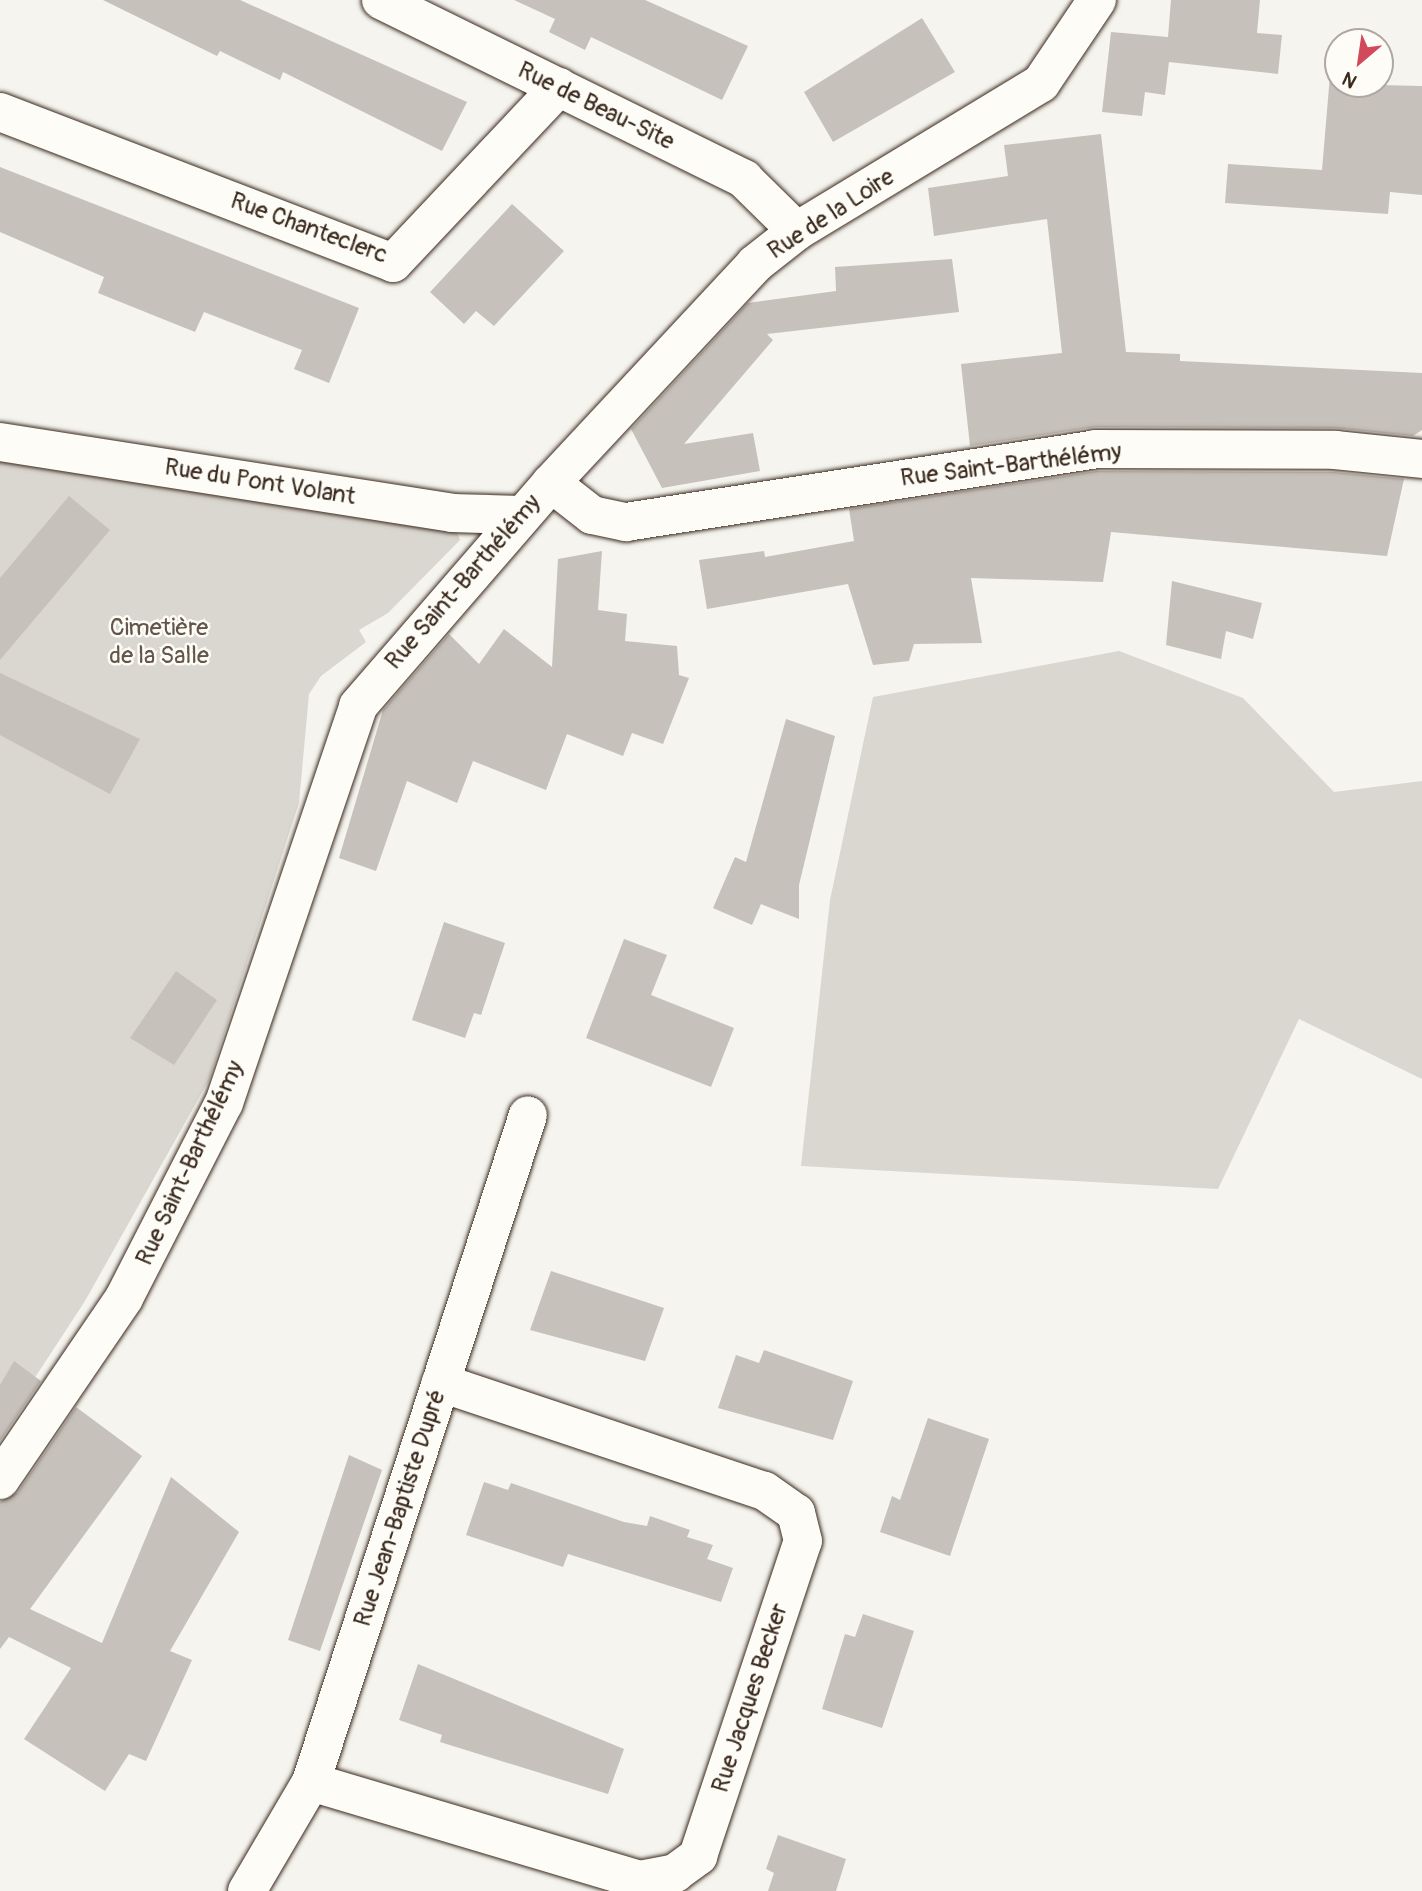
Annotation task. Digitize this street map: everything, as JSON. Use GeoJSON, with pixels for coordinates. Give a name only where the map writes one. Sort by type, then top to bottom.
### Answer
{"type":"FeatureCollection","features":[{"type":"Feature","properties":{"kind":"street","name":"Rue de Beau-Site"},"geometry":{"type":"LineString","coordinates":[[381,0],[744,179],[797,231]]}},
{"type":"Feature","properties":{"kind":"street","name":"Rue de la Loire"},"geometry":{"type":"LineString","coordinates":[[551,483],[755,264],[797,231],[1041,83],[1097,0]]}},
{"type":"Feature","properties":{"kind":"street","name":"Rue Chanteclerc"},"geometry":{"type":"LineString","coordinates":[[0,112],[393,263],[559,87]]}},
{"type":"Feature","properties":{"kind":"street","name":"Rue du Pont Volant"},"geometry":{"type":"LineString","coordinates":[[0,442],[452,513],[521,515]]}},
{"type":"Feature","properties":{"kind":"street","name":"Rue Saint-Barthélémy"},"geometry":{"type":"LineString","coordinates":[[0,1480],[124,1298],[224,1103],[358,706],[551,483],[592,515],[626,522],[1095,449],[1335,450],[1422,459]]}},
{"type":"Feature","properties":{"kind":"street","name":"Rue Jean-Baptiste Dupré"},"geometry":{"type":"LineString","coordinates":[[247,1891],[311,1782],[528,1115]]}},
{"type":"Feature","properties":{"kind":"street","name":"Rue Jacques Becker"},"geometry":{"type":"LineString","coordinates":[[311,1782],[640,1880],[675,1873],[698,1856],[803,1541],[796,1513],[764,1491],[441,1383]]}},
{"type":"Feature","properties":{"kind":"green space","name":"Cimetière de la Salle"},"geometry":{"type":"Polygon","coordinates":[[[0,459],[457,532],[460,540],[388,613],[359,630],[366,642],[321,676],[309,694],[299,803],[209,1080],[85,1301],[0,1431],[0,459]]]}},
{"type":"Feature","properties":{"kind":"green space"},"geometry":{"type":"Polygon","coordinates":[[[1119,651],[1243,698],[1334,792],[1422,781],[1422,1079],[1299,1019],[1218,1189],[801,1166],[830,900],[873,697],[1119,651]]]}},
{"type":"Feature","properties":{"kind":"building"},"geometry":{"type":"Polygon","coordinates":[[[103,0],[240,0],[467,102],[442,151],[283,72],[280,80],[220,51],[217,56],[103,0]]]}},
{"type":"Feature","properties":{"kind":"building"},"geometry":{"type":"Polygon","coordinates":[[[514,0],[645,0],[748,46],[722,100],[591,37],[585,50],[549,32],[555,19],[514,0]]]}},
{"type":"Feature","properties":{"kind":"building"},"geometry":{"type":"Polygon","coordinates":[[[1171,0],[1260,0],[1257,33],[1282,35],[1278,74],[1169,62],[1165,95],[1145,92],[1142,116],[1102,112],[1111,32],[1168,37],[1171,0]]]}},
{"type":"Feature","properties":{"kind":"building"},"geometry":{"type":"Polygon","coordinates":[[[922,18],[955,72],[833,142],[804,92],[922,18]]]}},
{"type":"Feature","properties":{"kind":"building"},"geometry":{"type":"Polygon","coordinates":[[[1394,85],[1422,86],[1422,195],[1390,192],[1388,214],[1225,203],[1228,164],[1322,170],[1328,98],[1394,98],[1394,85]]]}},
{"type":"Feature","properties":{"kind":"building"},"geometry":{"type":"Polygon","coordinates":[[[1101,134],[1126,352],[1180,354],[1180,361],[1422,373],[1422,430],[1413,436],[1335,428],[1095,427],[970,446],[961,364],[1062,353],[1047,219],[934,236],[928,188],[1008,176],[1004,145],[1101,134]]]}},
{"type":"Feature","properties":{"kind":"building"},"geometry":{"type":"Polygon","coordinates":[[[0,167],[359,308],[329,383],[294,369],[302,350],[204,312],[195,332],[98,293],[104,277],[0,232],[0,167]]]}},
{"type":"Feature","properties":{"kind":"building"},"geometry":{"type":"Polygon","coordinates":[[[512,204],[564,251],[494,326],[476,311],[464,324],[430,292],[512,204]]]}},
{"type":"Feature","properties":{"kind":"building"},"geometry":{"type":"Polygon","coordinates":[[[952,259],[959,312],[767,334],[773,340],[684,444],[753,433],[760,471],[662,488],[631,429],[748,303],[836,291],[835,267],[952,259]]]}},
{"type":"Feature","properties":{"kind":"building"},"geometry":{"type":"Polygon","coordinates":[[[1097,471],[1334,472],[1404,479],[1387,556],[1111,532],[1103,582],[971,578],[982,643],[914,644],[909,661],[873,665],[848,584],[707,609],[699,560],[764,551],[765,557],[854,541],[849,509],[1097,471]]]}},
{"type":"Feature","properties":{"kind":"building"},"geometry":{"type":"Polygon","coordinates":[[[69,496],[110,530],[0,660],[0,578],[69,496]]]}},
{"type":"Feature","properties":{"kind":"building"},"geometry":{"type":"Polygon","coordinates":[[[602,551],[598,610],[627,614],[625,641],[677,646],[679,675],[689,678],[663,744],[632,733],[623,756],[567,734],[546,790],[473,761],[457,803],[407,781],[376,871],[339,858],[383,710],[449,634],[479,664],[504,629],[552,667],[558,559],[602,551]]]}},
{"type":"Feature","properties":{"kind":"building"},"geometry":{"type":"Polygon","coordinates":[[[1172,581],[1262,603],[1253,639],[1226,631],[1221,659],[1166,645],[1172,581]]]}},
{"type":"Feature","properties":{"kind":"building"},"geometry":{"type":"Polygon","coordinates":[[[0,673],[140,739],[110,794],[0,735],[0,673]]]}},
{"type":"Feature","properties":{"kind":"building"},"geometry":{"type":"Polygon","coordinates":[[[786,719],[835,736],[799,885],[799,919],[761,904],[752,925],[713,908],[735,857],[746,862],[786,719]]]}},
{"type":"Feature","properties":{"kind":"building"},"geometry":{"type":"Polygon","coordinates":[[[444,922],[505,943],[481,1015],[474,1013],[465,1038],[412,1020],[444,922]]]}},
{"type":"Feature","properties":{"kind":"building"},"geometry":{"type":"Polygon","coordinates":[[[624,939],[667,955],[651,995],[734,1028],[711,1087],[586,1038],[624,939]]]}},
{"type":"Feature","properties":{"kind":"building"},"geometry":{"type":"Polygon","coordinates":[[[176,971],[217,1000],[174,1065],[130,1038],[176,971]]]}},
{"type":"Feature","properties":{"kind":"building"},"geometry":{"type":"Polygon","coordinates":[[[551,1271],[664,1308],[645,1361],[530,1330],[551,1271]]]}},
{"type":"Feature","properties":{"kind":"building"},"geometry":{"type":"Polygon","coordinates":[[[764,1350],[853,1381],[833,1440],[718,1408],[736,1355],[759,1363],[764,1350]]]}},
{"type":"Feature","properties":{"kind":"building"},"geometry":{"type":"Polygon","coordinates":[[[14,1361],[41,1381],[0,1441],[0,1385],[14,1361]]]}},
{"type":"Feature","properties":{"kind":"building"},"geometry":{"type":"Polygon","coordinates":[[[76,1407],[142,1456],[30,1609],[102,1643],[171,1477],[239,1532],[170,1651],[192,1660],[146,1761],[129,1754],[105,1791],[24,1739],[71,1668],[9,1637],[0,1649],[0,1502],[18,1492],[76,1407]]]}},
{"type":"Feature","properties":{"kind":"building"},"geometry":{"type":"Polygon","coordinates":[[[928,1418],[989,1439],[950,1556],[880,1532],[892,1496],[900,1500],[928,1418]]]}},
{"type":"Feature","properties":{"kind":"building"},"geometry":{"type":"Polygon","coordinates":[[[349,1455],[382,1470],[320,1651],[288,1640],[349,1455]]]}},
{"type":"Feature","properties":{"kind":"building"},"geometry":{"type":"Polygon","coordinates":[[[484,1482],[508,1490],[511,1483],[624,1522],[647,1526],[650,1516],[690,1530],[687,1537],[713,1545],[707,1559],[733,1568],[721,1602],[568,1554],[563,1567],[466,1535],[484,1482]]]}},
{"type":"Feature","properties":{"kind":"building"},"geometry":{"type":"Polygon","coordinates":[[[863,1614],[914,1631],[882,1728],[822,1709],[845,1634],[855,1637],[863,1614]]]}},
{"type":"Feature","properties":{"kind":"building"},"geometry":{"type":"Polygon","coordinates":[[[418,1664],[624,1749],[608,1794],[440,1742],[442,1735],[399,1720],[418,1664]]]}},
{"type":"Feature","properties":{"kind":"building"},"geometry":{"type":"Polygon","coordinates":[[[778,1835],[846,1859],[836,1891],[768,1891],[774,1873],[766,1869],[778,1835]]]}}]}
